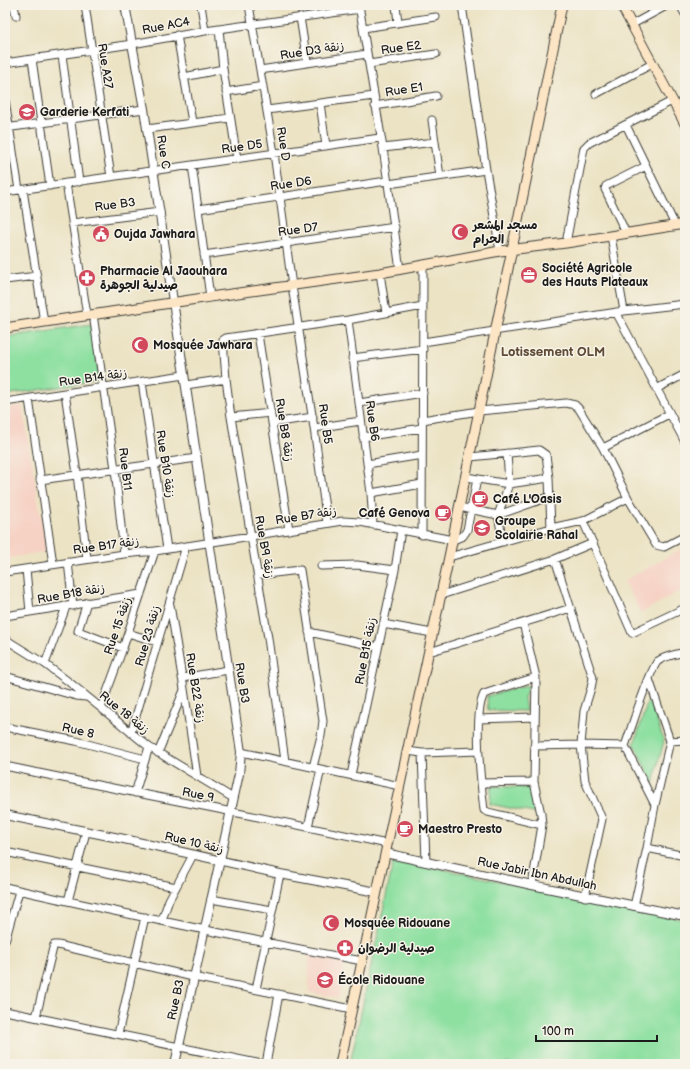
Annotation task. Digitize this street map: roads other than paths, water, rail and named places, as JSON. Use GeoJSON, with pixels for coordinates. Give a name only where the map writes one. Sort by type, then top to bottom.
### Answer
{"type":"FeatureCollection","features":[{"type":"Feature","properties":{"kind":"main road"},"geometry":{"type":"LineString","coordinates":[[340,1064],[453,540],[562,5]]}},
{"type":"Feature","properties":{"kind":"main road"},"geometry":{"type":"LineString","coordinates":[[620,5],[685,124]]}},
{"type":"Feature","properties":{"kind":"main road"},"geometry":{"type":"LineString","coordinates":[[5,328],[400,270],[512,249],[566,243],[685,224]]}},
{"type":"Feature","properties":{"kind":"street"},"geometry":{"type":"LineString","coordinates":[[14,5],[16,16]]}},
{"type":"Feature","properties":{"kind":"street","name":"Rue A27"},"geometry":{"type":"LineString","coordinates":[[85,5],[111,178]]}},
{"type":"Feature","properties":{"kind":"street","name":"Rue C"},"geometry":{"type":"LineString","coordinates":[[125,5],[144,109],[174,303]]}},
{"type":"Feature","properties":{"kind":"street"},"geometry":{"type":"LineString","coordinates":[[201,5],[204,30]]}},
{"type":"Feature","properties":{"kind":"street","name":"Rue D"},"geometry":{"type":"LineString","coordinates":[[249,5],[274,153],[292,286]]}},
{"type":"Feature","properties":{"kind":"street"},"geometry":{"type":"LineString","coordinates":[[396,5],[398,22]]}},
{"type":"Feature","properties":{"kind":"street"},"geometry":{"type":"LineString","coordinates":[[462,5],[486,170],[500,251]]}},
{"type":"Feature","properties":{"kind":"street"},"geometry":{"type":"LineString","coordinates":[[631,25],[668,5]]}},
{"type":"Feature","properties":{"kind":"street"},"geometry":{"type":"LineString","coordinates":[[680,5],[685,14]]}},
{"type":"Feature","properties":{"kind":"street"},"geometry":{"type":"LineString","coordinates":[[360,7],[395,227],[400,270]]}},
{"type":"Feature","properties":{"kind":"street","name":"Rue AC4"},"geometry":{"type":"LineString","coordinates":[[5,63],[132,44],[204,30],[360,7]]}},
{"type":"Feature","properties":{"kind":"street"},"geometry":{"type":"LineString","coordinates":[[300,17],[307,62]]}},
{"type":"Feature","properties":{"kind":"street"},"geometry":{"type":"LineString","coordinates":[[363,28],[436,17]]}},
{"type":"Feature","properties":{"kind":"street"},"geometry":{"type":"LineString","coordinates":[[219,28],[223,69],[236,159]]}},
{"type":"Feature","properties":{"kind":"street"},"geometry":{"type":"LineString","coordinates":[[177,35],[192,122]]}},
{"type":"Feature","properties":{"kind":"street","name":"Rue D3 زنقة"},"geometry":{"type":"LineString","coordinates":[[260,70],[367,54]]}},
{"type":"Feature","properties":{"kind":"street","name":"Rue E2"},"geometry":{"type":"LineString","coordinates":[[369,64],[436,54]]}},
{"type":"Feature","properties":{"kind":"street"},"geometry":{"type":"LineString","coordinates":[[62,55],[79,182]]}},
{"type":"Feature","properties":{"kind":"street"},"geometry":{"type":"LineString","coordinates":[[32,59],[50,186]]}},
{"type":"Feature","properties":{"kind":"street"},"geometry":{"type":"LineString","coordinates":[[596,94],[652,64]]}},
{"type":"Feature","properties":{"kind":"street"},"geometry":{"type":"LineString","coordinates":[[184,77],[223,69]]}},
{"type":"Feature","properties":{"kind":"street"},"geometry":{"type":"LineString","coordinates":[[226,92],[263,86]]}},
{"type":"Feature","properties":{"kind":"street"},"geometry":{"type":"LineString","coordinates":[[267,110],[374,96]]}},
{"type":"Feature","properties":{"kind":"street","name":"Rue E1"},"geometry":{"type":"LineString","coordinates":[[375,106],[436,96]]}},
{"type":"Feature","properties":{"kind":"street"},"geometry":{"type":"LineString","coordinates":[[5,100],[7,128],[21,190],[44,322]]}},
{"type":"Feature","properties":{"kind":"street"},"geometry":{"type":"LineString","coordinates":[[566,243],[584,148],[589,143],[672,101]]}},
{"type":"Feature","properties":{"kind":"street"},"geometry":{"type":"LineString","coordinates":[[320,103],[326,146]]}},
{"type":"Feature","properties":{"kind":"street"},"geometry":{"type":"LineString","coordinates":[[7,128],[70,118],[144,109]]}},
{"type":"Feature","properties":{"kind":"street"},"geometry":{"type":"LineString","coordinates":[[147,129],[230,118]]}},
{"type":"Feature","properties":{"kind":"street"},"geometry":{"type":"LineString","coordinates":[[432,120],[432,142],[440,176]]}},
{"type":"Feature","properties":{"kind":"street"},"geometry":{"type":"LineString","coordinates":[[626,125],[675,226]]}},
{"type":"Feature","properties":{"kind":"street","name":"Rue D5"},"geometry":{"type":"LineString","coordinates":[[5,192],[111,178],[380,138]]}},
{"type":"Feature","properties":{"kind":"street"},"geometry":{"type":"LineString","coordinates":[[382,148],[432,142]]}},
{"type":"Feature","properties":{"kind":"street"},"geometry":{"type":"LineString","coordinates":[[192,165],[210,297]]}},
{"type":"Feature","properties":{"kind":"street"},"geometry":{"type":"LineString","coordinates":[[626,233],[605,188],[606,186],[646,166]]}},
{"type":"Feature","properties":{"kind":"street","name":"Rue D6"},"geometry":{"type":"LineString","coordinates":[[198,209],[280,196],[486,170]]}},
{"type":"Feature","properties":{"kind":"street","name":"Rue B11"},"geometry":{"type":"LineString","coordinates":[[66,183],[72,223],[103,388],[115,469],[124,554]]}},
{"type":"Feature","properties":{"kind":"street","name":"Rue B3"},"geometry":{"type":"LineString","coordinates":[[72,223],[160,212]]}},
{"type":"Feature","properties":{"kind":"street","name":"Rue D7"},"geometry":{"type":"LineString","coordinates":[[204,255],[395,227]]}},
{"type":"Feature","properties":{"kind":"street"},"geometry":{"type":"LineString","coordinates":[[611,236],[624,311]]}},
{"type":"Feature","properties":{"kind":"street"},"geometry":{"type":"LineString","coordinates":[[422,534],[423,266]]}},
{"type":"Feature","properties":{"kind":"street"},"geometry":{"type":"LineString","coordinates":[[380,273],[386,313]]}},
{"type":"Feature","properties":{"kind":"street"},"geometry":{"type":"LineString","coordinates":[[5,280],[37,276]]}},
{"type":"Feature","properties":{"kind":"street","name":"Rue B5"},"geometry":{"type":"LineString","coordinates":[[292,286],[313,417],[327,523]]}},
{"type":"Feature","properties":{"kind":"street","name":"Rue B3"},"geometry":{"type":"LineString","coordinates":[[174,303],[241,752],[241,763],[175,1064]]}},
{"type":"Feature","properties":{"kind":"street"},"geometry":{"type":"LineString","coordinates":[[352,358],[496,331],[616,312],[685,304]]}},
{"type":"Feature","properties":{"kind":"street"},"geometry":{"type":"LineString","coordinates":[[258,334],[348,320],[423,306]]}},
{"type":"Feature","properties":{"kind":"street"},"geometry":{"type":"LineString","coordinates":[[616,312],[685,442]]}},
{"type":"Feature","properties":{"kind":"street","name":"Rue B6"},"geometry":{"type":"LineString","coordinates":[[348,320],[371,492],[373,525]]}},
{"type":"Feature","properties":{"kind":"street","name":"Rue B9 زنقة"},"geometry":{"type":"LineString","coordinates":[[258,334],[226,338],[223,341],[231,418],[258,575],[285,761]]}},
{"type":"Feature","properties":{"kind":"street","name":"Rue B8 زنقة"},"geometry":{"type":"LineString","coordinates":[[258,334],[289,530]]}},
{"type":"Feature","properties":{"kind":"street"},"geometry":{"type":"LineString","coordinates":[[656,389],[685,374]]}},
{"type":"Feature","properties":{"kind":"street","name":"Rue B14 زنقة"},"geometry":{"type":"LineString","coordinates":[[5,402],[184,375]]}},
{"type":"Feature","properties":{"kind":"street"},"geometry":{"type":"LineString","coordinates":[[186,385],[226,379]]}},
{"type":"Feature","properties":{"kind":"street","name":"Rue B10 زنقة"},"geometry":{"type":"LineString","coordinates":[[142,382],[167,549]]}},
{"type":"Feature","properties":{"kind":"street"},"geometry":{"type":"LineString","coordinates":[[65,393],[77,474],[87,559]]}},
{"type":"Feature","properties":{"kind":"street"},"geometry":{"type":"LineString","coordinates":[[359,403],[422,393]]}},
{"type":"Feature","properties":{"kind":"street"},"geometry":{"type":"LineString","coordinates":[[29,398],[40,480],[54,564]]}},
{"type":"Feature","properties":{"kind":"street"},"geometry":{"type":"LineString","coordinates":[[363,437],[479,412],[571,403],[579,409],[603,448],[628,498],[656,545],[664,547],[685,536]]}},
{"type":"Feature","properties":{"kind":"street"},"geometry":{"type":"LineString","coordinates":[[231,418],[271,413]]}},
{"type":"Feature","properties":{"kind":"street"},"geometry":{"type":"LineString","coordinates":[[603,448],[670,414]]}},
{"type":"Feature","properties":{"kind":"street"},"geometry":{"type":"LineString","coordinates":[[272,423],[313,417]]}},
{"type":"Feature","properties":{"kind":"street"},"geometry":{"type":"LineString","coordinates":[[314,428],[361,422]]}},
{"type":"Feature","properties":{"kind":"street"},"geometry":{"type":"LineString","coordinates":[[470,457],[539,450],[546,455],[549,478],[551,528]]}},
{"type":"Feature","properties":{"kind":"street"},"geometry":{"type":"LineString","coordinates":[[503,542],[498,515],[509,484],[507,453]]}},
{"type":"Feature","properties":{"kind":"street"},"geometry":{"type":"LineString","coordinates":[[367,464],[422,455]]}},
{"type":"Feature","properties":{"kind":"street"},"geometry":{"type":"LineString","coordinates":[[40,480],[197,458]]}},
{"type":"Feature","properties":{"kind":"street"},"geometry":{"type":"LineString","coordinates":[[466,477],[509,484],[549,478]]}},
{"type":"Feature","properties":{"kind":"street"},"geometry":{"type":"LineString","coordinates":[[453,540],[461,537],[465,533],[477,479]]}},
{"type":"Feature","properties":{"kind":"street"},"geometry":{"type":"LineString","coordinates":[[371,492],[422,484]]}},
{"type":"Feature","properties":{"kind":"street"},"geometry":{"type":"LineString","coordinates":[[459,508],[498,515],[549,497]]}},
{"type":"Feature","properties":{"kind":"street"},"geometry":{"type":"LineString","coordinates":[[449,557],[551,528],[583,521],[628,498]]}},
{"type":"Feature","properties":{"kind":"street","name":"Rue B7 زنقة"},"geometry":{"type":"LineString","coordinates":[[210,542],[327,523],[350,521],[453,540]]}},
{"type":"Feature","properties":{"kind":"street"},"geometry":{"type":"LineString","coordinates":[[583,521],[632,633],[685,608]]}},
{"type":"Feature","properties":{"kind":"street","name":"Rue B15 زنقة"},"geometry":{"type":"LineString","coordinates":[[351,775],[401,530]]}},
{"type":"Feature","properties":{"kind":"street","name":"Rue B17 زنقة"},"geometry":{"type":"LineString","coordinates":[[5,572],[210,542]]}},
{"type":"Feature","properties":{"kind":"street"},"geometry":{"type":"LineString","coordinates":[[441,595],[555,559],[593,543]]}},
{"type":"Feature","properties":{"kind":"street","name":"Rue 23 زنقة"},"geometry":{"type":"LineString","coordinates":[[131,733],[186,546]]}},
{"type":"Feature","properties":{"kind":"street","name":"Rue 15 زنقة"},"geometry":{"type":"LineString","coordinates":[[101,708],[123,648],[155,550]]}},
{"type":"Feature","properties":{"kind":"street"},"geometry":{"type":"LineString","coordinates":[[555,559],[593,678],[592,688],[584,711],[581,745],[585,780],[602,819],[585,897]]}},
{"type":"Feature","properties":{"kind":"street"},"geometry":{"type":"LineString","coordinates":[[68,562],[73,606]]}},
{"type":"Feature","properties":{"kind":"street"},"geometry":{"type":"LineString","coordinates":[[321,566],[356,564],[394,570]]}},
{"type":"Feature","properties":{"kind":"street"},"geometry":{"type":"LineString","coordinates":[[26,569],[30,612]]}},
{"type":"Feature","properties":{"kind":"street"},"geometry":{"type":"LineString","coordinates":[[258,575],[300,570],[323,721],[314,767]]}},
{"type":"Feature","properties":{"kind":"street","name":"Rue B18 زنقة"},"geometry":{"type":"LineString","coordinates":[[5,616],[141,594]]}},
{"type":"Feature","properties":{"kind":"street"},"geometry":{"type":"LineString","coordinates":[[87,602],[78,631],[123,648]]}},
{"type":"Feature","properties":{"kind":"street","name":"Rue B22 زنقة"},"geometry":{"type":"LineString","coordinates":[[169,602],[197,776]]}},
{"type":"Feature","properties":{"kind":"street"},"geometry":{"type":"LineString","coordinates":[[45,664],[66,607]]}},
{"type":"Feature","properties":{"kind":"street"},"geometry":{"type":"LineString","coordinates":[[429,652],[571,608]]}},
{"type":"Feature","properties":{"kind":"street"},"geometry":{"type":"LineString","coordinates":[[523,623],[536,677],[534,717],[534,782],[542,825],[532,886]]}},
{"type":"Feature","properties":{"kind":"street"},"geometry":{"type":"LineString","coordinates":[[383,624],[432,633]]}},
{"type":"Feature","properties":{"kind":"street"},"geometry":{"type":"LineString","coordinates":[[128,632],[157,642]]}},
{"type":"Feature","properties":{"kind":"street"},"geometry":{"type":"LineString","coordinates":[[309,632],[378,647]]}},
{"type":"Feature","properties":{"kind":"street","name":"Rue 18 زنقة"},"geometry":{"type":"LineString","coordinates":[[5,640],[45,664],[149,747],[233,798]]}},
{"type":"Feature","properties":{"kind":"street"},"geometry":{"type":"LineString","coordinates":[[655,805],[625,746],[654,666],[660,660],[685,652]]}},
{"type":"Feature","properties":{"kind":"street"},"geometry":{"type":"LineString","coordinates":[[182,678],[228,670]]}},
{"type":"Feature","properties":{"kind":"street"},"geometry":{"type":"LineString","coordinates":[[5,676],[76,696],[86,697]]}},
{"type":"Feature","properties":{"kind":"street"},"geometry":{"type":"LineString","coordinates":[[536,677],[486,692],[483,696],[479,719],[479,751],[484,810],[542,825]]}},
{"type":"Feature","properties":{"kind":"street"},"geometry":{"type":"LineString","coordinates":[[634,906],[670,741],[649,679]]}},
{"type":"Feature","properties":{"kind":"street"},"geometry":{"type":"LineString","coordinates":[[158,753],[184,689]]}},
{"type":"Feature","properties":{"kind":"street"},"geometry":{"type":"LineString","coordinates":[[479,719],[534,717]]}},
{"type":"Feature","properties":{"kind":"street","name":"Rue 8"},"geometry":{"type":"LineString","coordinates":[[5,726],[76,741],[145,759]]}},
{"type":"Feature","properties":{"kind":"street"},"geometry":{"type":"LineString","coordinates":[[670,741],[685,740]]}},
{"type":"Feature","properties":{"kind":"street"},"geometry":{"type":"LineString","coordinates":[[534,746],[625,746]]}},
{"type":"Feature","properties":{"kind":"street"},"geometry":{"type":"LineString","coordinates":[[135,794],[149,747]]}},
{"type":"Feature","properties":{"kind":"street"},"geometry":{"type":"LineString","coordinates":[[407,751],[422,753],[479,751]]}},
{"type":"Feature","properties":{"kind":"street"},"geometry":{"type":"LineString","coordinates":[[241,752],[400,786]]}},
{"type":"Feature","properties":{"kind":"street"},"geometry":{"type":"LineString","coordinates":[[422,753],[426,862]]}},
{"type":"Feature","properties":{"kind":"street","name":"Rue 9"},"geometry":{"type":"LineString","coordinates":[[5,766],[135,794],[308,827],[386,849]]}},
{"type":"Feature","properties":{"kind":"street"},"geometry":{"type":"LineString","coordinates":[[308,827],[321,769]]}},
{"type":"Feature","properties":{"kind":"street"},"geometry":{"type":"LineString","coordinates":[[481,783],[534,782]]}},
{"type":"Feature","properties":{"kind":"street","name":"Rue 10 زنقة"},"geometry":{"type":"LineString","coordinates":[[5,815],[280,874],[377,892]]}},
{"type":"Feature","properties":{"kind":"street"},"geometry":{"type":"LineString","coordinates":[[68,901],[86,832]]}},
{"type":"Feature","properties":{"kind":"street"},"geometry":{"type":"LineString","coordinates":[[647,848],[685,856]]}},
{"type":"Feature","properties":{"kind":"street","name":"Rue Jabir Ibn Abdullah"},"geometry":{"type":"LineString","coordinates":[[386,849],[426,862],[532,886],[685,916]]}},
{"type":"Feature","properties":{"kind":"street"},"geometry":{"type":"LineString","coordinates":[[5,852],[77,868],[176,887]]}},
{"type":"Feature","properties":{"kind":"street"},"geometry":{"type":"LineString","coordinates":[[162,920],[169,900],[193,855]]}},
{"type":"Feature","properties":{"kind":"street"},"geometry":{"type":"LineString","coordinates":[[256,989],[280,874]]}},
{"type":"Feature","properties":{"kind":"street"},"geometry":{"type":"LineString","coordinates":[[5,887],[162,920],[204,931],[362,961]]}},
{"type":"Feature","properties":{"kind":"street"},"geometry":{"type":"LineString","coordinates":[[5,940],[19,890]]}},
{"type":"Feature","properties":{"kind":"street"},"geometry":{"type":"LineString","coordinates":[[211,899],[272,910]]}},
{"type":"Feature","properties":{"kind":"street"},"geometry":{"type":"LineString","coordinates":[[118,1034],[145,917]]}},
{"type":"Feature","properties":{"kind":"street"},"geometry":{"type":"LineString","coordinates":[[36,1017],[54,946],[58,945],[193,977],[352,1008]]}},
{"type":"Feature","properties":{"kind":"street"},"geometry":{"type":"LineString","coordinates":[[266,1064],[279,994]]}},
{"type":"Feature","properties":{"kind":"street"},"geometry":{"type":"LineString","coordinates":[[5,1011],[178,1048],[262,1064]]}},
{"type":"Feature","properties":{"kind":"place","name":"Garderie Kerfati"},"geometry":{"type":"Point","coordinates":[27,112]}},
{"type":"Feature","properties":{"kind":"place","name":"مسجد المشعر الحرام"},"geometry":{"type":"Point","coordinates":[460,232]}},
{"type":"Feature","properties":{"kind":"place","name":"Oujda Jawhara"},"geometry":{"type":"Point","coordinates":[101,234]}},
{"type":"Feature","properties":{"kind":"place","name":"Société Agricole des Hauts Plateaux"},"geometry":{"type":"Point","coordinates":[529,275]}},
{"type":"Feature","properties":{"kind":"place","name":"Pharmacie Al Jaouhara صيدلية الجوهرة"},"geometry":{"type":"Point","coordinates":[87,278]}},
{"type":"Feature","properties":{"kind":"place","name":"Mosquée Jawhara"},"geometry":{"type":"Point","coordinates":[140,345]}},
{"type":"Feature","properties":{"kind":"place","name":"Café L'Oasis"},"geometry":{"type":"Point","coordinates":[480,499]}},
{"type":"Feature","properties":{"kind":"place","name":"Café Genova"},"geometry":{"type":"Point","coordinates":[443,513]}},
{"type":"Feature","properties":{"kind":"place","name":"Groupe Scolairie Rahal"},"geometry":{"type":"Point","coordinates":[482,528]}},
{"type":"Feature","properties":{"kind":"place","name":"Maestro Presto"},"geometry":{"type":"Point","coordinates":[405,829]}},
{"type":"Feature","properties":{"kind":"place","name":"Mosquée Ridouane"},"geometry":{"type":"Point","coordinates":[331,923]}},
{"type":"Feature","properties":{"kind":"place","name":"صيدلية الرضوان"},"geometry":{"type":"Point","coordinates":[345,948]}},
{"type":"Feature","properties":{"kind":"place","name":"École Ridouane"},"geometry":{"type":"Point","coordinates":[325,980]}},
{"type":"Feature","properties":{"kind":"district","name":"Lotissement OLM"},"geometry":{"type":"Point","coordinates":[553,352]}}]}
